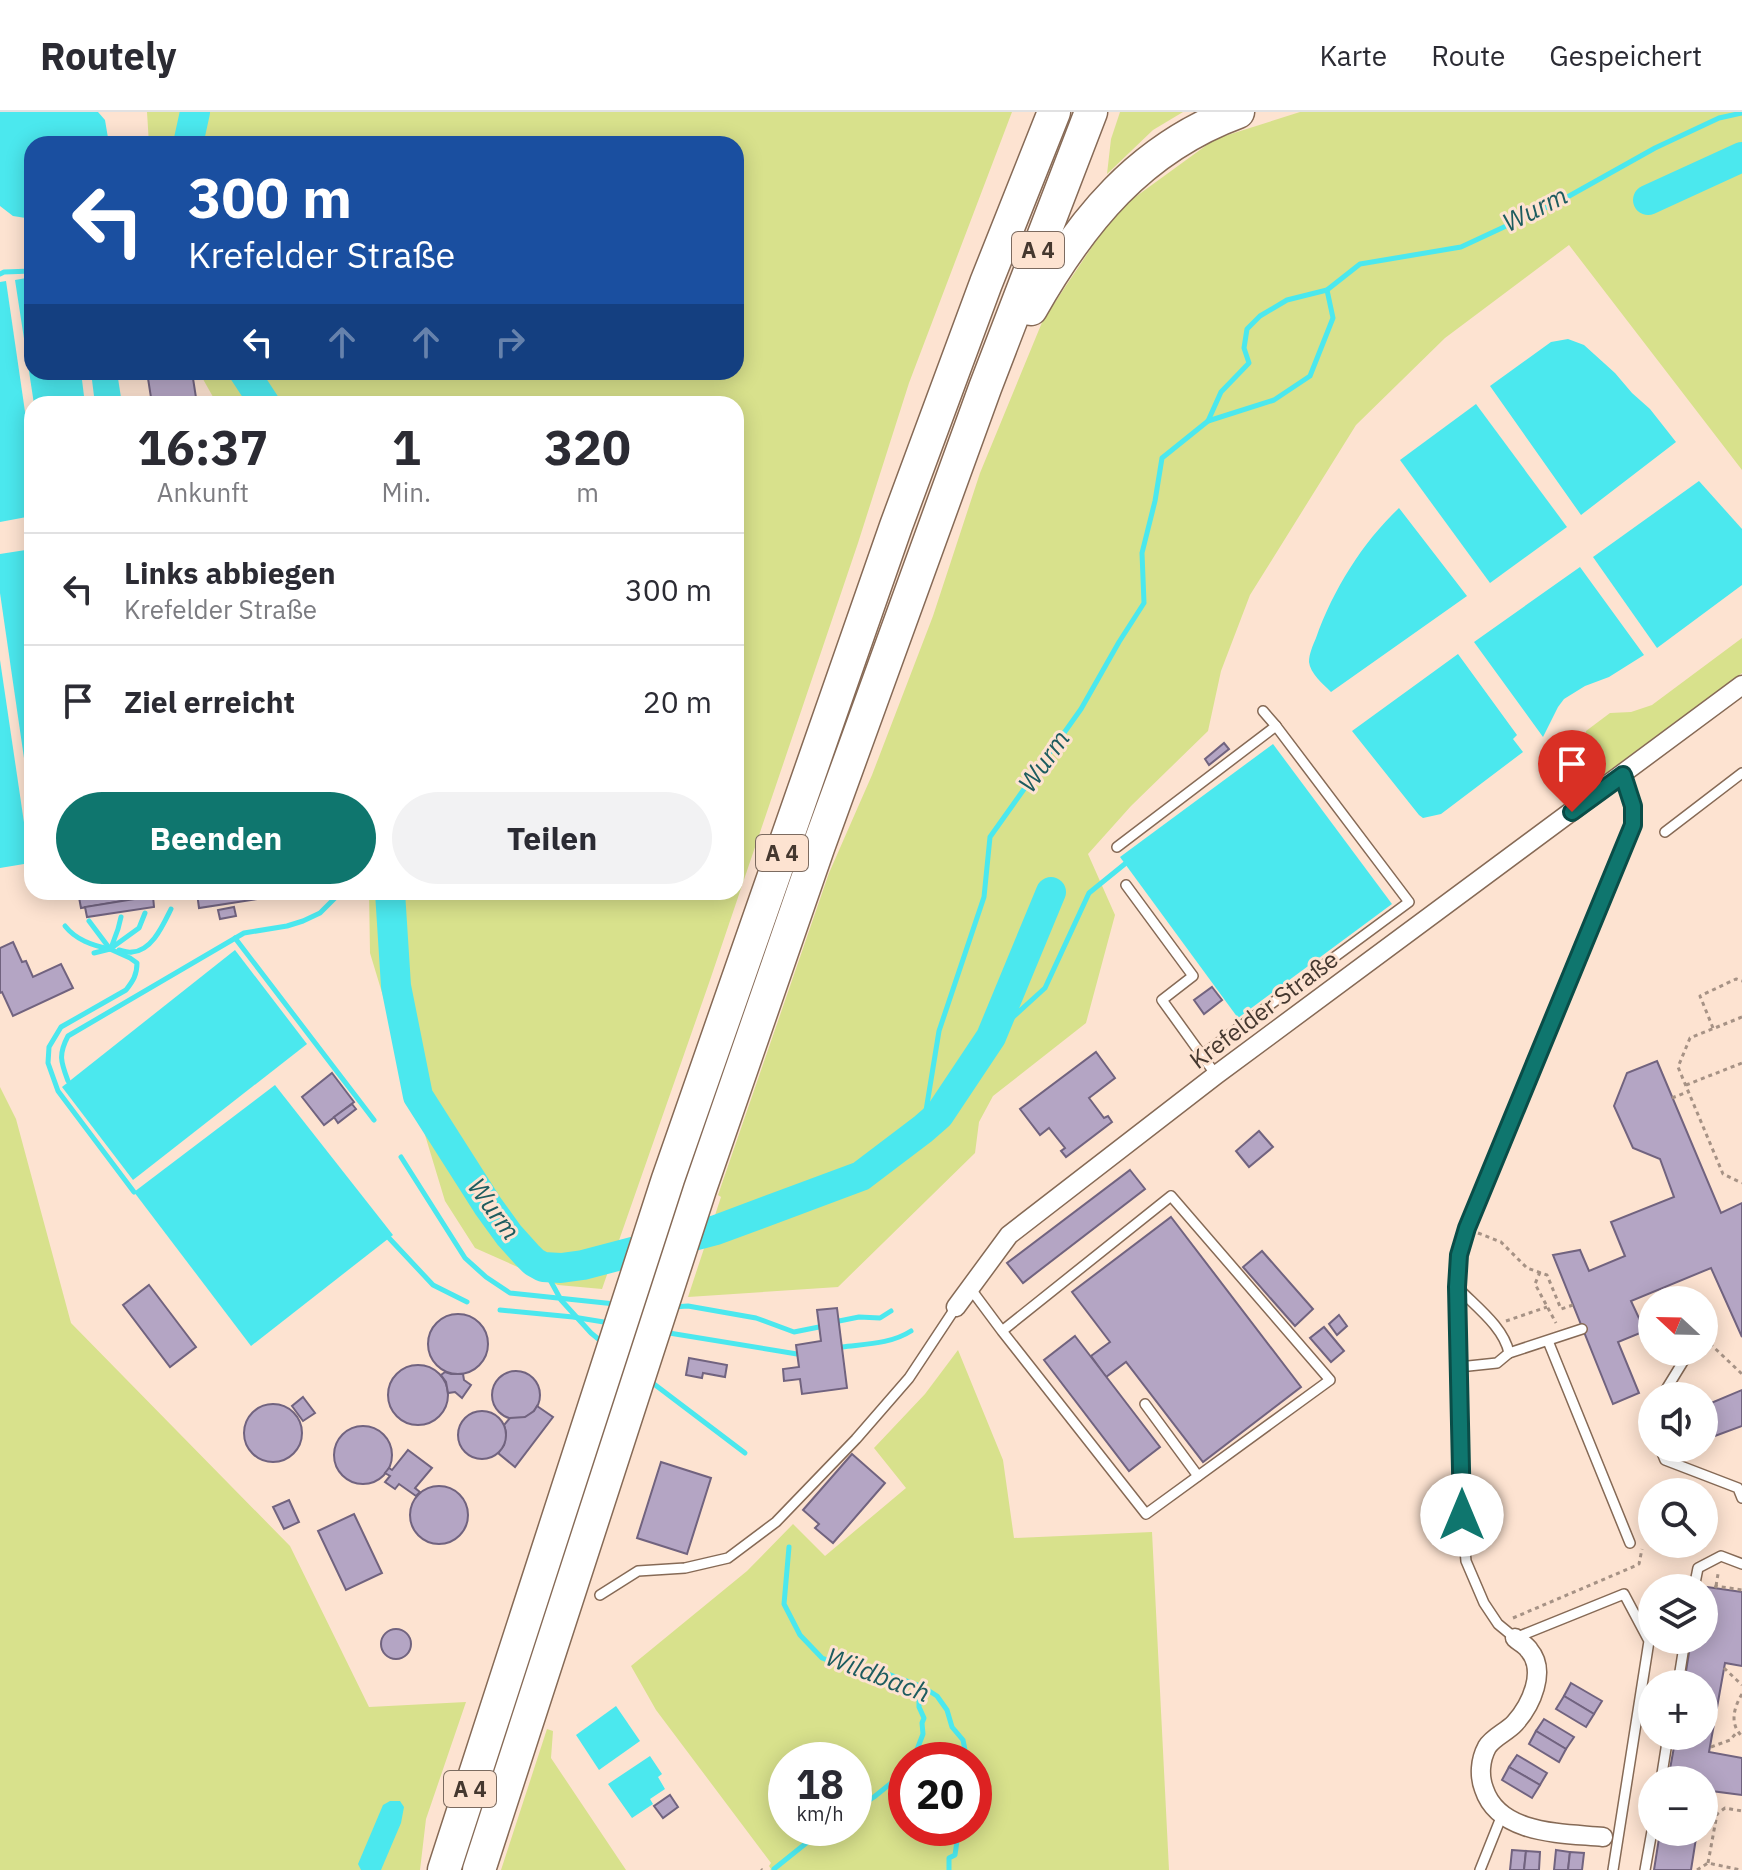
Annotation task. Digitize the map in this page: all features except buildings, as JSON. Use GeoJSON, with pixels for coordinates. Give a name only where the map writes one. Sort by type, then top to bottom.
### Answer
{"type":"FeatureCollection","features":[{"type":"Feature","properties":{"kind":"highway","name":"A 4"},"geometry":{"type":"LineString","coordinates":[[444,1870],[668,1179],[896,526],[986,283],[1054,112]]}},
{"type":"Feature","properties":{"kind":"highway","name":"A 4"},"geometry":{"type":"LineString","coordinates":[[479,1870],[700,1189],[829,818],[985,388],[1091,112]]}},
{"type":"Feature","properties":{"kind":"highway"},"geometry":{"type":"LineString","coordinates":[[985,388],[1057,265],[1107,200],[1133,174],[1176,143],[1238,112]]}},
{"type":"Feature","properties":{"kind":"street","name":"Krefelder Straße"},"geometry":{"type":"LineString","coordinates":[[956,1307],[1009,1235],[1216,1075],[1742,685]]}},
{"type":"Feature","properties":{"kind":"street"},"geometry":{"type":"LineString","coordinates":[[1515,1638],[1531,1651],[1536,1667],[1536,1689],[1515,1724],[1488,1745],[1481,1766],[1486,1797],[1502,1815],[1523,1827],[1603,1837]]}},
{"type":"Feature","properties":{"kind":"lane"},"geometry":{"type":"LineString","coordinates":[[1202,1055],[1409,902],[1263,711]]}},
{"type":"Feature","properties":{"kind":"lane"},"geometry":{"type":"LineString","coordinates":[[1117,847],[1276,726]]}},
{"type":"Feature","properties":{"kind":"lane"},"geometry":{"type":"LineString","coordinates":[[1665,832],[1742,773]]}},
{"type":"Feature","properties":{"kind":"lane"},"geometry":{"type":"LineString","coordinates":[[1613,1870],[1649,1641],[1624,1594],[1515,1638],[1498,1624],[1484,1603],[1466,1561],[1462,1515],[1457,1287],[1459,1255],[1467,1228],[1633,825],[1633,806],[1623,775]]}},
{"type":"Feature","properties":{"kind":"lane"},"geometry":{"type":"LineString","coordinates":[[1126,885],[1193,976],[1162,1000],[1216,1075]]}},
{"type":"Feature","properties":{"kind":"lane"},"geometry":{"type":"LineString","coordinates":[[970,1288],[1002,1331],[1146,1514],[1330,1380],[1171,1196],[1002,1331]]}},
{"type":"Feature","properties":{"kind":"lane"},"geometry":{"type":"LineString","coordinates":[[1457,1287],[1494,1325],[1507,1342],[1509,1353]]}},
{"type":"Feature","properties":{"kind":"lane"},"geometry":{"type":"LineString","coordinates":[[600,1595],[638,1571],[685,1568],[728,1558],[776,1522],[856,1439],[909,1378],[956,1307]]}},
{"type":"Feature","properties":{"kind":"lane"},"geometry":{"type":"LineString","coordinates":[[1459,1367],[1497,1363],[1509,1353],[1582,1329]]}},
{"type":"Feature","properties":{"kind":"lane"},"geometry":{"type":"LineString","coordinates":[[1548,1341],[1634,1542]]}},
{"type":"Feature","properties":{"kind":"lane"},"geometry":{"type":"LineString","coordinates":[[1145,1404],[1198,1476]]}},
{"type":"Feature","properties":{"kind":"lane"},"geometry":{"type":"LineString","coordinates":[[1670,1462],[1738,1488],[1742,1498]]}},
{"type":"Feature","properties":{"kind":"lane"},"geometry":{"type":"LineString","coordinates":[[1697,1574],[1698,1568],[1721,1556],[1742,1564]]}},
{"type":"Feature","properties":{"kind":"lane"},"geometry":{"type":"LineString","coordinates":[[1480,1870],[1502,1815]]}},
{"type":"Feature","properties":{"kind":"lane"},"geometry":{"type":"LineString","coordinates":[[1645,1870],[1649,1846]]}},
{"type":"Feature","properties":{"kind":"path"},"geometry":{"type":"LineString","coordinates":[[1713,1029],[1700,996],[1736,979],[1742,981]]}},
{"type":"Feature","properties":{"kind":"path"},"geometry":{"type":"LineString","coordinates":[[1742,1017],[1690,1038],[1678,1067],[1723,1174],[1742,1183]]}},
{"type":"Feature","properties":{"kind":"path"},"geometry":{"type":"LineString","coordinates":[[1686,1085],[1742,1063]]}},
{"type":"Feature","properties":{"kind":"path"},"geometry":{"type":"LineString","coordinates":[[1672,1098],[1689,1092]]}},
{"type":"Feature","properties":{"kind":"path"},"geometry":{"type":"LineString","coordinates":[[1467,1228],[1501,1242],[1527,1268],[1547,1275],[1561,1309]]}},
{"type":"Feature","properties":{"kind":"path"},"geometry":{"type":"LineString","coordinates":[[1540,1272],[1535,1284],[1562,1336]]}},
{"type":"Feature","properties":{"kind":"path"},"geometry":{"type":"LineString","coordinates":[[1552,1313],[1573,1305]]}},
{"type":"Feature","properties":{"kind":"path"},"geometry":{"type":"LineString","coordinates":[[1494,1325],[1548,1306]]}},
{"type":"Feature","properties":{"kind":"path"},"geometry":{"type":"LineString","coordinates":[[1718,1351],[1742,1374]]}},
{"type":"Feature","properties":{"kind":"path"},"geometry":{"type":"LineString","coordinates":[[1498,1624],[1639,1564],[1643,1552],[1634,1542]]}},
{"type":"Feature","properties":{"kind":"path"},"geometry":{"type":"LineString","coordinates":[[1718,1586],[1742,1590]]}},
{"type":"Feature","properties":{"kind":"path"},"geometry":{"type":"LineString","coordinates":[[1724,1668],[1742,1685]]}},
{"type":"Feature","properties":{"kind":"path"},"geometry":{"type":"LineString","coordinates":[[1742,1694],[1734,1712],[1734,1724],[1742,1736]]}},
{"type":"Feature","properties":{"kind":"path"},"geometry":{"type":"LineString","coordinates":[[1718,1744],[1730,1740],[1737,1732]]}},
{"type":"Feature","properties":{"kind":"path"},"geometry":{"type":"LineString","coordinates":[[1708,1863],[1717,1814],[1725,1808],[1742,1811]]}},
{"type":"Feature","properties":{"kind":"path"},"geometry":{"type":"LineString","coordinates":[[1697,1870],[1708,1863],[1741,1870]]}},
{"type":"Feature","properties":{"kind":"path"},"geometry":{"type":"LineString","coordinates":[[1735,1869],[1742,1863]]}},
{"type":"Feature","properties":{"kind":"green space"},"geometry":{"type":"Polygon","coordinates":[[[147,112],[1012,112],[909,383],[744,880],[744,396],[212,396],[204,380],[744,380],[744,136],[148,136],[147,112]]]}},
{"type":"Feature","properties":{"kind":"green space"},"geometry":{"type":"Polygon","coordinates":[[[1120,112],[1183,112],[1153,130],[1107,174],[1111,139],[1120,112]]]}},
{"type":"Feature","properties":{"kind":"green space"},"geometry":{"type":"Polygon","coordinates":[[[1300,112],[1742,112],[1742,470],[1569,245],[1445,338],[1356,425],[1250,595],[1221,671],[1208,731],[1131,806],[1088,854],[1115,915],[1086,1023],[993,1096],[979,1122],[975,1153],[838,1287],[688,1297],[721,1197],[718,1195],[829,873],[872,775],[933,616],[980,473],[1043,320],[1116,211],[1215,139],[1300,112]]]}},
{"type":"Feature","properties":{"kind":"green space"},"geometry":{"type":"Polygon","coordinates":[[[1742,638],[1742,673],[1587,787],[1586,731],[1610,713],[1631,712],[1652,705],[1742,638]]]}},
{"type":"Feature","properties":{"kind":"green space"},"geometry":{"type":"Polygon","coordinates":[[[369,900],[737,900],[602,1289],[558,1285],[475,1248],[445,1201],[370,953],[369,900]]]}},
{"type":"Feature","properties":{"kind":"green space"},"geometry":{"type":"Polygon","coordinates":[[[0,1087],[16,1119],[71,1323],[290,1546],[369,1707],[466,1702],[426,1819],[420,1870],[0,1870],[0,1087]]]}},
{"type":"Feature","properties":{"kind":"green space"},"geometry":{"type":"Polygon","coordinates":[[[958,1350],[1003,1460],[1014,1538],[1152,1532],[1169,1870],[770,1870],[771,1863],[656,1710],[631,1666],[747,1571],[793,1524],[825,1556],[906,1488],[874,1448],[925,1394],[958,1350]]]}},
{"type":"Feature","properties":{"kind":"green space"},"geometry":{"type":"Polygon","coordinates":[[[547,1729],[553,1731],[551,1758],[626,1870],[501,1870],[547,1729]]]}},
{"type":"Feature","properties":{"kind":"water"},"geometry":{"type":"Polygon","coordinates":[[[0,112],[98,112],[105,120],[108,136],[24,136],[24,218],[13,216],[0,206],[0,112]]]}},
{"type":"Feature","properties":{"kind":"water"},"geometry":{"type":"Polygon","coordinates":[[[24,278],[24,339],[15,280],[24,278]]]}},
{"type":"Feature","properties":{"kind":"water"},"geometry":{"type":"Polygon","coordinates":[[[6,281],[24,405],[24,518],[0,522],[0,282],[6,281]]]}},
{"type":"Feature","properties":{"kind":"water"},"geometry":{"type":"Polygon","coordinates":[[[1568,339],[1584,345],[1615,373],[1676,442],[1581,515],[1490,386],[1551,342],[1568,339]]]}},
{"type":"Feature","properties":{"kind":"water"},"geometry":{"type":"Polygon","coordinates":[[[30,380],[82,380],[84,396],[33,396],[30,380]]]}},
{"type":"Feature","properties":{"kind":"water"},"geometry":{"type":"Polygon","coordinates":[[[92,380],[118,380],[121,396],[94,396],[92,380]]]}},
{"type":"Feature","properties":{"kind":"water"},"geometry":{"type":"Polygon","coordinates":[[[1476,404],[1567,527],[1490,583],[1400,460],[1476,404]]]}},
{"type":"Feature","properties":{"kind":"water"},"geometry":{"type":"Polygon","coordinates":[[[1699,481],[1742,529],[1742,585],[1657,648],[1593,557],[1699,481]]]}},
{"type":"Feature","properties":{"kind":"water"},"geometry":{"type":"Polygon","coordinates":[[[1399,508],[1467,596],[1331,692],[1310,666],[1312,647],[1350,568],[1373,536],[1399,508]]]}},
{"type":"Feature","properties":{"kind":"water"},"geometry":{"type":"Polygon","coordinates":[[[24,550],[24,758],[0,593],[0,554],[24,550]]]}},
{"type":"Feature","properties":{"kind":"water"},"geometry":{"type":"Polygon","coordinates":[[[1580,567],[1644,655],[1609,677],[1585,686],[1564,699],[1543,737],[1474,642],[1580,567]]]}},
{"type":"Feature","properties":{"kind":"water"},"geometry":{"type":"Polygon","coordinates":[[[1458,654],[1517,735],[1513,739],[1523,752],[1441,814],[1423,818],[1352,731],[1458,654]]]}},
{"type":"Feature","properties":{"kind":"water"},"geometry":{"type":"Polygon","coordinates":[[[0,660],[24,822],[24,864],[0,868],[0,660]]]}},
{"type":"Feature","properties":{"kind":"water"},"geometry":{"type":"Polygon","coordinates":[[[1273,744],[1392,904],[1238,1018],[1120,857],[1273,744]]]}},
{"type":"Feature","properties":{"kind":"water"},"geometry":{"type":"Polygon","coordinates":[[[235,950],[307,1044],[133,1180],[62,1087],[235,950]]]}},
{"type":"Feature","properties":{"kind":"water"},"geometry":{"type":"Polygon","coordinates":[[[275,1085],[393,1235],[251,1346],[134,1192],[275,1085]]]}},
{"type":"Feature","properties":{"kind":"water"},"geometry":{"type":"Polygon","coordinates":[[[616,1706],[640,1741],[599,1770],[576,1735],[616,1706]]]}},
{"type":"Feature","properties":{"kind":"water"},"geometry":{"type":"Polygon","coordinates":[[[650,1756],[662,1774],[658,1777],[665,1789],[650,1799],[653,1804],[632,1818],[608,1784],[650,1756]]]}},
{"type":"Feature","properties":{"kind":"water"},"geometry":{"type":"Polygon","coordinates":[[[400,1801],[404,1807],[401,1823],[381,1870],[361,1870],[358,1864],[383,1805],[400,1801]]]}},
{"type":"Feature","properties":{"kind":"waterway","name":"Wurm"},"geometry":{"type":"LineString","coordinates":[[190,136],[195,112]]}},
{"type":"Feature","properties":{"kind":"waterway","name":"Wurm"},"geometry":{"type":"LineString","coordinates":[[923,1129],[939,1031],[984,897],[990,837],[1081,709],[1144,603],[1142,553],[1162,458],[1208,421],[1221,392],[1249,363],[1244,348],[1247,329],[1260,316],[1287,300],[1327,290],[1360,264],[1461,247],[1562,200],[1655,148],[1719,118],[1742,113]]}},
{"type":"Feature","properties":{"kind":"waterway","name":"Wurm"},"geometry":{"type":"LineString","coordinates":[[1648,200],[1742,157]]}},
{"type":"Feature","properties":{"kind":"waterway"},"geometry":{"type":"LineString","coordinates":[[0,274],[24,271]]}},
{"type":"Feature","properties":{"kind":"waterway","name":"Wurm"},"geometry":{"type":"LineString","coordinates":[[1208,421],[1274,400],[1310,376],[1333,318],[1327,290]]}},
{"type":"Feature","properties":{"kind":"waterway","name":"Wurm"},"geometry":{"type":"LineString","coordinates":[[249,380],[260,396]]}},
{"type":"Feature","properties":{"kind":"waterway"},"geometry":{"type":"LineString","coordinates":[[991,1037],[1045,988],[1089,893],[1126,863]]}},
{"type":"Feature","properties":{"kind":"waterway","name":"Wurm"},"geometry":{"type":"LineString","coordinates":[[391,900],[396,986],[418,1096],[509,1235],[534,1262],[543,1267],[561,1268],[716,1230],[861,1176],[923,1129],[939,1115],[991,1037],[1051,892]]}},
{"type":"Feature","properties":{"kind":"waterway"},"geometry":{"type":"LineString","coordinates":[[68,1081],[62,1058],[68,1036],[244,933],[303,921],[320,913],[333,900]]}},
{"type":"Feature","properties":{"kind":"waterway"},"geometry":{"type":"LineString","coordinates":[[119,950],[139,951],[145,947],[156,936],[171,909]]}},
{"type":"Feature","properties":{"kind":"waterway"},"geometry":{"type":"LineString","coordinates":[[94,953],[110,949],[139,928],[145,913]]}},
{"type":"Feature","properties":{"kind":"waterway"},"geometry":{"type":"LineString","coordinates":[[111,948],[121,917]]}},
{"type":"Feature","properties":{"kind":"waterway"},"geometry":{"type":"LineString","coordinates":[[89,921],[110,949],[137,963],[133,981],[126,990],[61,1027],[49,1047],[48,1063],[58,1091],[134,1192]]}},
{"type":"Feature","properties":{"kind":"waterway"},"geometry":{"type":"LineString","coordinates":[[65,926],[85,941],[109,949]]}},
{"type":"Feature","properties":{"kind":"waterway"},"geometry":{"type":"LineString","coordinates":[[235,938],[374,1120]]}},
{"type":"Feature","properties":{"kind":"waterway"},"geometry":{"type":"LineString","coordinates":[[401,1157],[465,1258],[486,1277],[510,1293],[615,1304]]}},
{"type":"Feature","properties":{"kind":"waterway"},"geometry":{"type":"LineString","coordinates":[[389,1238],[433,1285],[467,1302]]}},
{"type":"Feature","properties":{"kind":"waterway","name":"Wildbach"},"geometry":{"type":"LineString","coordinates":[[543,1267],[561,1300],[602,1342]]}},
{"type":"Feature","properties":{"kind":"waterway"},"geometry":{"type":"LineString","coordinates":[[673,1307],[688,1306],[756,1318],[794,1332],[819,1327]]}},
{"type":"Feature","properties":{"kind":"waterway"},"geometry":{"type":"LineString","coordinates":[[500,1310],[610,1323]]}},
{"type":"Feature","properties":{"kind":"waterway"},"geometry":{"type":"LineString","coordinates":[[839,1321],[859,1317],[880,1318],[891,1311]]}},
{"type":"Feature","properties":{"kind":"waterway"},"geometry":{"type":"LineString","coordinates":[[842,1347],[886,1341],[911,1331]]}},
{"type":"Feature","properties":{"kind":"waterway"},"geometry":{"type":"LineString","coordinates":[[663,1332],[797,1354]]}},
{"type":"Feature","properties":{"kind":"waterway","name":"Wildbach"},"geometry":{"type":"LineString","coordinates":[[650,1381],[745,1453]]}},
{"type":"Feature","properties":{"kind":"waterway","name":"Wildbach"},"geometry":{"type":"LineString","coordinates":[[789,1547],[784,1604],[800,1635],[822,1658],[888,1674],[923,1687],[937,1696],[947,1710],[952,1727],[963,1742]]}},
{"type":"Feature","properties":{"kind":"waterway"},"geometry":{"type":"LineString","coordinates":[[920,1742],[924,1718],[919,1698],[923,1687]]}},
{"type":"Feature","properties":{"kind":"waterway"},"geometry":{"type":"LineString","coordinates":[[872,1798],[888,1786]]}},
{"type":"Feature","properties":{"kind":"waterway"},"geometry":{"type":"LineString","coordinates":[[774,1869],[803,1846]]}},
{"type":"Feature","properties":{"kind":"waterway","name":"Wildbach"},"geometry":{"type":"LineString","coordinates":[[949,1870],[949,1858],[955,1855],[956,1846]]}},
{"type":"Feature","properties":{"kind":"route"},"geometry":{"type":"LineString","coordinates":[[1462,1515],[1459,1255],[1467,1228],[1633,825],[1633,806],[1623,775],[1572,812]]}}]}
